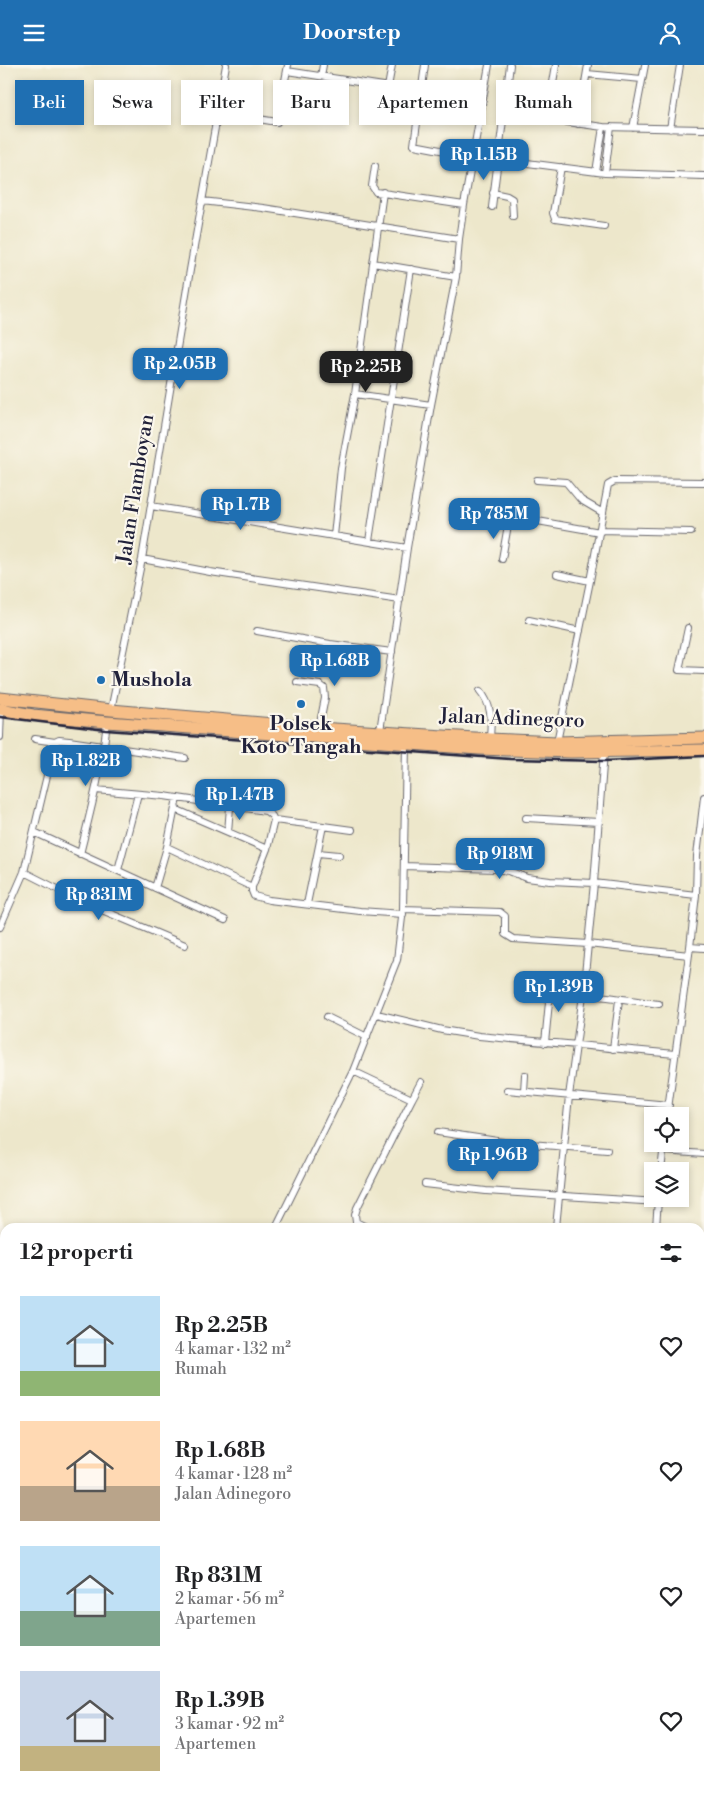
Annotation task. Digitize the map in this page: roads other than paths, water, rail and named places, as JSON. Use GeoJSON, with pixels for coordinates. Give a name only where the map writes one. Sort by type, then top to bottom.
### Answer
{"type":"FeatureCollection","features":[{"type":"Feature","properties":{"kind":"highway","name":"Jalan Adinegoro"},"geometry":{"type":"LineString","coordinates":[[0,706],[111,710],[319,728],[490,739],[701,744]]}},
{"type":"Feature","properties":{"kind":"highway"},"geometry":{"type":"LineString","coordinates":[[0,706],[32,715],[107,722],[406,744],[545,752],[604,752],[701,744]]}},
{"type":"Feature","properties":{"kind":"street","name":"Jalan Flamboyan"},"geometry":{"type":"LineString","coordinates":[[223,80],[226,65]]}},
{"type":"Feature","properties":{"kind":"street"},"geometry":{"type":"LineString","coordinates":[[321,76],[323,65]]}},
{"type":"Feature","properties":{"kind":"street"},"geometry":{"type":"LineString","coordinates":[[389,80],[392,65]]}},
{"type":"Feature","properties":{"kind":"street"},"geometry":{"type":"LineString","coordinates":[[423,80],[425,65]]}},
{"type":"Feature","properties":{"kind":"street"},"geometry":{"type":"LineString","coordinates":[[380,731],[407,548],[431,405],[456,277],[464,205],[488,65]]}},
{"type":"Feature","properties":{"kind":"street"},"geometry":{"type":"LineString","coordinates":[[492,207],[510,65]]}},
{"type":"Feature","properties":{"kind":"street"},"geometry":{"type":"LineString","coordinates":[[553,80],[556,65]]}},
{"type":"Feature","properties":{"kind":"street"},"geometry":{"type":"LineString","coordinates":[[586,80],[588,65]]}},
{"type":"Feature","properties":{"kind":"street"},"geometry":{"type":"LineString","coordinates":[[633,128],[645,65]]}},
{"type":"Feature","properties":{"kind":"street"},"geometry":{"type":"LineString","coordinates":[[670,129],[680,65]]}},
{"type":"Feature","properties":{"kind":"street"},"geometry":{"type":"LineString","coordinates":[[263,120],[276,122],[287,68],[359,82]]}},
{"type":"Feature","properties":{"kind":"street"},"geometry":{"type":"LineString","coordinates":[[587,74],[642,79]]}},
{"type":"Feature","properties":{"kind":"street","name":"Jalan Flamboyan"},"geometry":{"type":"LineString","coordinates":[[111,710],[142,559],[215,125]]}},
{"type":"Feature","properties":{"kind":"street"},"geometry":{"type":"LineString","coordinates":[[417,125],[414,145],[472,156],[605,173],[704,176]]}},
{"type":"Feature","properties":{"kind":"street"},"geometry":{"type":"LineString","coordinates":[[586,125],[704,129]]}},
{"type":"Feature","properties":{"kind":"street"},"geometry":{"type":"LineString","coordinates":[[596,172],[603,127]]}},
{"type":"Feature","properties":{"kind":"street"},"geometry":{"type":"LineString","coordinates":[[605,173],[611,127]]}},
{"type":"Feature","properties":{"kind":"street"},"geometry":{"type":"LineString","coordinates":[[375,167],[373,189],[376,192],[464,205]]}},
{"type":"Feature","properties":{"kind":"street"},"geometry":{"type":"LineString","coordinates":[[561,167],[554,213],[555,219],[604,226]]}},
{"type":"Feature","properties":{"kind":"street"},"geometry":{"type":"LineString","coordinates":[[334,536],[341,468],[355,394],[384,193]]}},
{"type":"Feature","properties":{"kind":"street"},"geometry":{"type":"LineString","coordinates":[[493,193],[507,195],[512,199],[513,216]]}},
{"type":"Feature","properties":{"kind":"street"},"geometry":{"type":"LineString","coordinates":[[202,201],[263,208],[459,239]]}},
{"type":"Feature","properties":{"kind":"street"},"geometry":{"type":"LineString","coordinates":[[373,263],[456,277]]}},
{"type":"Feature","properties":{"kind":"street"},"geometry":{"type":"LineString","coordinates":[[369,541],[411,269]]}},
{"type":"Feature","properties":{"kind":"street"},"geometry":{"type":"LineString","coordinates":[[355,394],[431,405]]}},
{"type":"Feature","properties":{"kind":"street"},"geometry":{"type":"LineString","coordinates":[[537,480],[566,483],[581,500],[604,513]]}},
{"type":"Feature","properties":{"kind":"street"},"geometry":{"type":"LineString","coordinates":[[558,742],[608,485],[614,481],[704,482]]}},
{"type":"Feature","properties":{"kind":"street"},"geometry":{"type":"LineString","coordinates":[[151,506],[407,548]]}},
{"type":"Feature","properties":{"kind":"street"},"geometry":{"type":"LineString","coordinates":[[502,559],[510,519],[532,520],[600,531],[691,532]]}},
{"type":"Feature","properties":{"kind":"street"},"geometry":{"type":"LineString","coordinates":[[142,559],[210,572],[400,600]]}},
{"type":"Feature","properties":{"kind":"street"},"geometry":{"type":"LineString","coordinates":[[556,574],[590,581]]}},
{"type":"Feature","properties":{"kind":"street"},"geometry":{"type":"LineString","coordinates":[[529,620],[580,631]]}},
{"type":"Feature","properties":{"kind":"street"},"geometry":{"type":"LineString","coordinates":[[688,628],[679,670],[704,671]]}},
{"type":"Feature","properties":{"kind":"street"},"geometry":{"type":"LineString","coordinates":[[257,631],[330,644],[392,652]]}},
{"type":"Feature","properties":{"kind":"street"},"geometry":{"type":"LineString","coordinates":[[297,682],[320,685],[324,688],[325,698],[319,728]]}},
{"type":"Feature","properties":{"kind":"street"},"geometry":{"type":"LineString","coordinates":[[480,691],[490,709],[490,739]]}},
{"type":"Feature","properties":{"kind":"street"},"geometry":{"type":"LineString","coordinates":[[0,706],[0,737]]}},
{"type":"Feature","properties":{"kind":"street"},"geometry":{"type":"LineString","coordinates":[[80,854],[96,789],[107,722]]}},
{"type":"Feature","properties":{"kind":"street"},"geometry":{"type":"LineString","coordinates":[[35,739],[55,742],[59,740],[185,758]]}},
{"type":"Feature","properties":{"kind":"street"},"geometry":{"type":"LineString","coordinates":[[0,927],[24,872],[55,742]]}},
{"type":"Feature","properties":{"kind":"street"},"geometry":{"type":"LineString","coordinates":[[278,1223],[353,1071],[397,961],[403,912],[406,744]]}},
{"type":"Feature","properties":{"kind":"street"},"geometry":{"type":"LineString","coordinates":[[556,1223],[583,995],[604,752]]}},
{"type":"Feature","properties":{"kind":"street"},"geometry":{"type":"LineString","coordinates":[[96,789],[266,811],[274,820],[267,849],[252,887],[252,894],[258,897],[360,911],[500,913],[505,916],[505,934],[510,938],[689,955]]}},
{"type":"Feature","properties":{"kind":"street"},"geometry":{"type":"LineString","coordinates":[[118,871],[138,794]]}},
{"type":"Feature","properties":{"kind":"street"},"geometry":{"type":"LineString","coordinates":[[507,1090],[669,1105],[696,895],[697,856],[704,797]]}},
{"type":"Feature","properties":{"kind":"street"},"geometry":{"type":"LineString","coordinates":[[155,888],[167,847],[176,799]]}},
{"type":"Feature","properties":{"kind":"street"},"geometry":{"type":"LineString","coordinates":[[228,833],[230,807]]}},
{"type":"Feature","properties":{"kind":"street"},"geometry":{"type":"LineString","coordinates":[[175,809],[267,849]]}},
{"type":"Feature","properties":{"kind":"street"},"geometry":{"type":"LineString","coordinates":[[526,818],[599,822]]}},
{"type":"Feature","properties":{"kind":"street"},"geometry":{"type":"LineString","coordinates":[[274,820],[352,831]]}},
{"type":"Feature","properties":{"kind":"street"},"geometry":{"type":"LineString","coordinates":[[307,904],[323,826]]}},
{"type":"Feature","properties":{"kind":"street"},"geometry":{"type":"LineString","coordinates":[[34,832],[225,920]]}},
{"type":"Feature","properties":{"kind":"street"},"geometry":{"type":"LineString","coordinates":[[167,847],[252,887]]}},
{"type":"Feature","properties":{"kind":"street"},"geometry":{"type":"LineString","coordinates":[[318,853],[339,855]]}},
{"type":"Feature","properties":{"kind":"street"},"geometry":{"type":"LineString","coordinates":[[404,867],[496,869],[509,871],[527,878],[573,883],[594,883],[696,895]]}},
{"type":"Feature","properties":{"kind":"street"},"geometry":{"type":"LineString","coordinates":[[24,872],[83,903],[185,945]]}},
{"type":"Feature","properties":{"kind":"street"},"geometry":{"type":"LineString","coordinates":[[690,947],[704,948]]}},
{"type":"Feature","properties":{"kind":"street"},"geometry":{"type":"LineString","coordinates":[[545,1043],[551,998],[562,994],[659,1004]]}},
{"type":"Feature","properties":{"kind":"street"},"geometry":{"type":"LineString","coordinates":[[613,1049],[619,1000]]}},
{"type":"Feature","properties":{"kind":"street"},"geometry":{"type":"LineString","coordinates":[[377,1014],[453,1032],[545,1043],[675,1054]]}},
{"type":"Feature","properties":{"kind":"street"},"geometry":{"type":"LineString","coordinates":[[328,1017],[367,1037]]}},
{"type":"Feature","properties":{"kind":"street"},"geometry":{"type":"LineString","coordinates":[[353,1071],[412,1099]]}},
{"type":"Feature","properties":{"kind":"street"},"geometry":{"type":"LineString","coordinates":[[524,1091],[525,1075]]}},
{"type":"Feature","properties":{"kind":"street"},"geometry":{"type":"LineString","coordinates":[[358,1223],[356,1222],[355,1215],[357,1208],[421,1082]]}},
{"type":"Feature","properties":{"kind":"street"},"geometry":{"type":"LineString","coordinates":[[438,1132],[504,1142],[564,1145],[607,1150]]}},
{"type":"Feature","properties":{"kind":"street"},"geometry":{"type":"LineString","coordinates":[[689,1151],[704,1154]]}},
{"type":"Feature","properties":{"kind":"street"},"geometry":{"type":"LineString","coordinates":[[425,1184],[486,1191],[644,1200]]}},
{"type":"Feature","properties":{"kind":"street"},"geometry":{"type":"LineString","coordinates":[[656,1223],[658,1207]]}},
{"type":"Feature","properties":{"kind":"railway"},"geometry":{"type":"LineString","coordinates":[[0,717],[106,730],[510,759],[604,761],[704,756]]}},
{"type":"Feature","properties":{"kind":"place","name":"Mushola"},"geometry":{"type":"Point","coordinates":[101,680]}},
{"type":"Feature","properties":{"kind":"place","name":"Polsek Koto Tangah"},"geometry":{"type":"Point","coordinates":[301,704]}}]}
